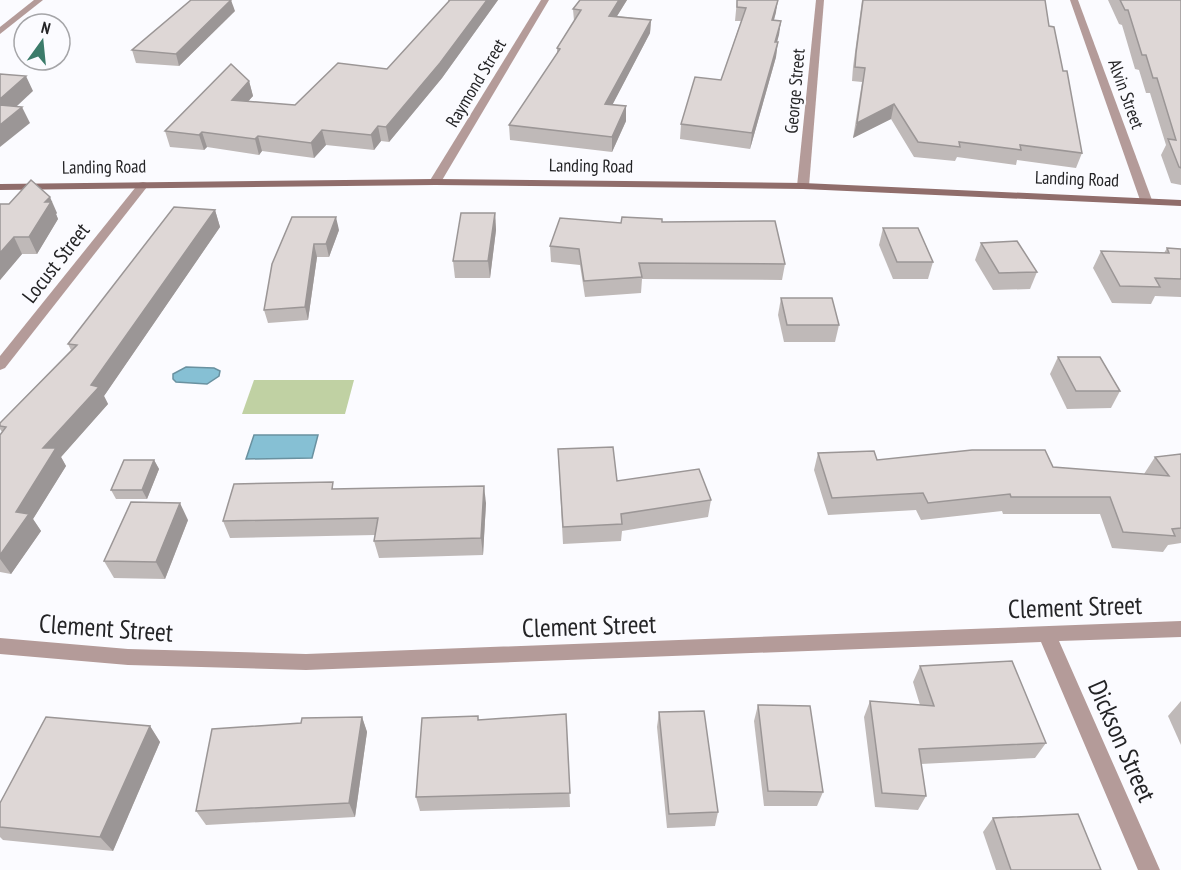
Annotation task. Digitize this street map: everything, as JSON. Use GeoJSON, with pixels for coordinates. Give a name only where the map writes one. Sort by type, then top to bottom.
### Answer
{"type":"FeatureCollection","features":[{"type":"Feature","properties":{"kind":"street"},"geometry":{"type":"LineString","coordinates":[[0,31],[39,0]]}},
{"type":"Feature","properties":{"kind":"street","name":"Raymond Street"},"geometry":{"type":"LineString","coordinates":[[435,182],[544,0]]}},
{"type":"Feature","properties":{"kind":"street","name":"George Street"},"geometry":{"type":"LineString","coordinates":[[803,186],[820,0]]}},
{"type":"Feature","properties":{"kind":"street","name":"Alvin Street"},"geometry":{"type":"LineString","coordinates":[[1074,0],[1146,200]]}},
{"type":"Feature","properties":{"kind":"street","name":"Landing Road"},"geometry":{"type":"LineString","coordinates":[[0,187],[435,182],[803,186],[1181,203]]}},
{"type":"Feature","properties":{"kind":"street","name":"Locust Street"},"geometry":{"type":"LineString","coordinates":[[0,365],[142,185]]}},
{"type":"Feature","properties":{"kind":"street","name":"Clement Street"},"geometry":{"type":"LineString","coordinates":[[0,646],[128,657],[306,662],[1181,629]]}},
{"type":"Feature","properties":{"kind":"street","name":"Dickson Street"},"geometry":{"type":"LineString","coordinates":[[1046,633],[1149,870]]}},
{"type":"Feature","properties":{"kind":"green space"},"geometry":{"type":"Polygon","coordinates":[[[254,380],[354,380],[345,414],[242,414],[254,380]]]}},
{"type":"Feature","properties":{"kind":"water"},"geometry":{"type":"Polygon","coordinates":[[[186,367],[214,368],[220,371],[219,376],[207,384],[176,382],[173,374],[186,367]]]}},
{"type":"Feature","properties":{"kind":"water"},"geometry":{"type":"Polygon","coordinates":[[[254,435],[318,435],[312,458],[246,459],[254,435]]]}},
{"type":"Feature","properties":{"kind":"building"},"geometry":{"type":"Polygon","coordinates":[[[191,0],[231,0],[176,54],[132,50],[191,0]]]}},
{"type":"Feature","properties":{"kind":"building"},"geometry":{"type":"Polygon","coordinates":[[[450,0],[487,0],[440,63],[386,127],[378,126],[371,135],[322,130],[311,143],[258,136],[255,139],[202,132],[199,135],[165,131],[231,64],[249,81],[232,100],[295,105],[338,63],[387,69],[450,0]]]}},
{"type":"Feature","properties":{"kind":"building"},"geometry":{"type":"Polygon","coordinates":[[[580,0],[619,0],[609,16],[651,20],[605,104],[626,106],[612,137],[509,125],[560,49],[557,48],[581,10],[573,9],[580,0]]]}},
{"type":"Feature","properties":{"kind":"building"},"geometry":{"type":"Polygon","coordinates":[[[737,0],[778,0],[772,20],[781,21],[775,42],[778,42],[752,133],[681,124],[695,77],[721,80],[746,8],[737,7],[737,0]]]}},
{"type":"Feature","properties":{"kind":"building"},"geometry":{"type":"Polygon","coordinates":[[[863,0],[1045,0],[1049,26],[1054,27],[1063,71],[1067,71],[1082,153],[1020,145],[1021,150],[959,142],[960,147],[918,142],[894,104],[857,123],[865,68],[855,67],[863,0]]]}},
{"type":"Feature","properties":{"kind":"building"},"geometry":{"type":"Polygon","coordinates":[[[1120,0],[1181,0],[1181,168],[1168,139],[1176,140],[1157,78],[1153,78],[1146,55],[1142,55],[1128,10],[1125,10],[1120,0]]]}},
{"type":"Feature","properties":{"kind":"building"},"geometry":{"type":"Polygon","coordinates":[[[0,74],[26,76],[0,99],[0,74]]]}},
{"type":"Feature","properties":{"kind":"building"},"geometry":{"type":"Polygon","coordinates":[[[0,105],[22,107],[0,125],[0,105]]]}},
{"type":"Feature","properties":{"kind":"building"},"geometry":{"type":"Polygon","coordinates":[[[31,180],[50,197],[45,202],[51,202],[29,237],[14,237],[0,253],[0,204],[9,204],[31,180]]]}},
{"type":"Feature","properties":{"kind":"building"},"geometry":{"type":"Polygon","coordinates":[[[174,207],[215,210],[91,385],[99,387],[43,448],[56,448],[16,512],[29,514],[0,555],[0,435],[6,427],[0,426],[0,423],[77,345],[68,344],[174,207]]]}},
{"type":"Feature","properties":{"kind":"building"},"geometry":{"type":"Polygon","coordinates":[[[461,213],[495,213],[488,261],[453,261],[461,213]]]}},
{"type":"Feature","properties":{"kind":"building"},"geometry":{"type":"Polygon","coordinates":[[[292,217],[336,217],[326,244],[314,244],[305,307],[264,310],[272,264],[292,217]]]}},
{"type":"Feature","properties":{"kind":"building"},"geometry":{"type":"Polygon","coordinates":[[[622,217],[662,219],[662,222],[775,221],[785,264],[639,263],[642,277],[584,281],[579,249],[550,246],[560,218],[621,223],[622,217]]]}},
{"type":"Feature","properties":{"kind":"building"},"geometry":{"type":"Polygon","coordinates":[[[883,228],[918,228],[933,262],[897,262],[883,228]]]}},
{"type":"Feature","properties":{"kind":"building"},"geometry":{"type":"Polygon","coordinates":[[[1017,241],[1037,272],[999,273],[981,243],[1017,241]]]}},
{"type":"Feature","properties":{"kind":"building"},"geometry":{"type":"Polygon","coordinates":[[[1167,248],[1181,249],[1181,279],[1155,278],[1160,287],[1120,286],[1101,251],[1169,253],[1167,248]]]}},
{"type":"Feature","properties":{"kind":"building"},"geometry":{"type":"Polygon","coordinates":[[[781,298],[832,298],[839,325],[787,325],[781,298]]]}},
{"type":"Feature","properties":{"kind":"building"},"geometry":{"type":"Polygon","coordinates":[[[1058,357],[1100,357],[1120,391],[1076,391],[1058,357]]]}},
{"type":"Feature","properties":{"kind":"building"},"geometry":{"type":"Polygon","coordinates":[[[613,447],[617,481],[699,469],[711,500],[621,514],[622,524],[563,527],[558,449],[613,447]]]}},
{"type":"Feature","properties":{"kind":"building"},"geometry":{"type":"Polygon","coordinates":[[[972,450],[1045,450],[1053,467],[1169,476],[1155,457],[1181,454],[1181,528],[1172,529],[1175,536],[1123,532],[1110,497],[1011,497],[1010,494],[928,503],[923,493],[832,498],[818,453],[874,451],[877,460],[972,450]]]}},
{"type":"Feature","properties":{"kind":"building"},"geometry":{"type":"Polygon","coordinates":[[[124,460],[154,460],[142,490],[111,490],[124,460]]]}},
{"type":"Feature","properties":{"kind":"building"},"geometry":{"type":"Polygon","coordinates":[[[333,482],[332,489],[484,486],[481,538],[374,541],[378,518],[223,521],[234,484],[333,482]]]}},
{"type":"Feature","properties":{"kind":"building"},"geometry":{"type":"Polygon","coordinates":[[[131,502],[180,503],[156,562],[104,561],[131,502]]]}},
{"type":"Feature","properties":{"kind":"building"},"geometry":{"type":"Polygon","coordinates":[[[1012,661],[1046,743],[919,749],[926,796],[882,793],[870,701],[934,706],[920,666],[1012,661]]]}},
{"type":"Feature","properties":{"kind":"building"},"geometry":{"type":"Polygon","coordinates":[[[758,705],[810,706],[823,792],[768,791],[758,705]]]}},
{"type":"Feature","properties":{"kind":"building"},"geometry":{"type":"Polygon","coordinates":[[[704,711],[718,812],[669,814],[659,712],[704,711]]]}},
{"type":"Feature","properties":{"kind":"building"},"geometry":{"type":"Polygon","coordinates":[[[566,714],[570,793],[416,797],[422,718],[478,716],[478,720],[566,714]]]}},
{"type":"Feature","properties":{"kind":"building"},"geometry":{"type":"Polygon","coordinates":[[[46,717],[150,726],[100,837],[0,827],[0,803],[46,717]]]}},
{"type":"Feature","properties":{"kind":"building"},"geometry":{"type":"Polygon","coordinates":[[[362,717],[349,803],[196,811],[212,729],[301,723],[302,718],[362,717]]]}},
{"type":"Feature","properties":{"kind":"building"},"geometry":{"type":"Polygon","coordinates":[[[1078,814],[1101,870],[1011,870],[993,818],[1078,814]]]}}]}
